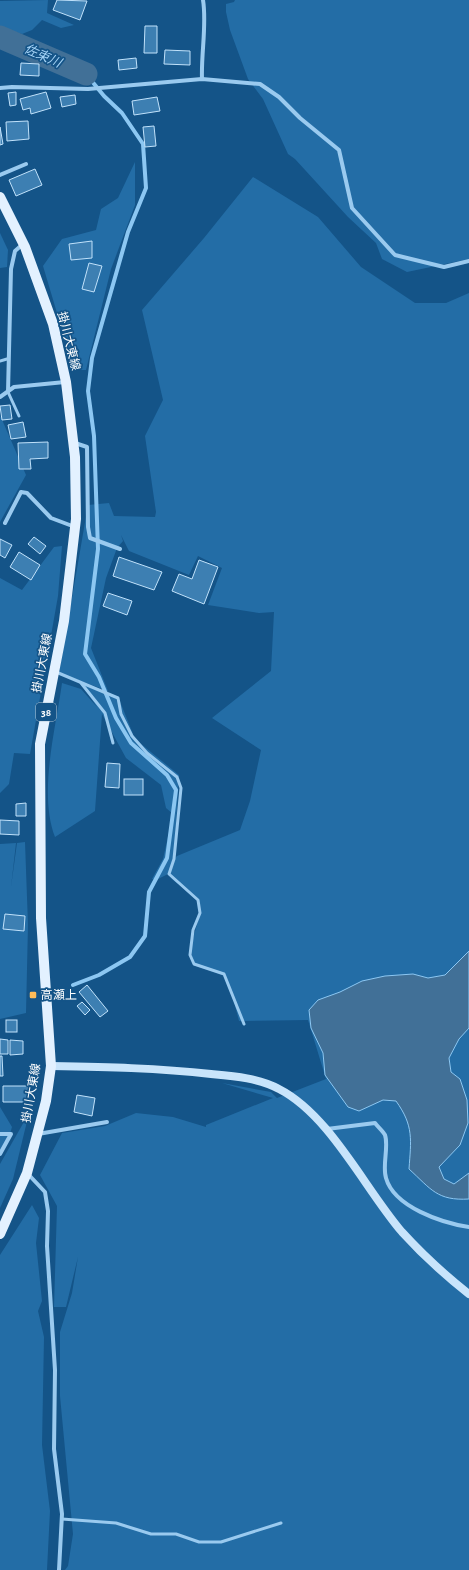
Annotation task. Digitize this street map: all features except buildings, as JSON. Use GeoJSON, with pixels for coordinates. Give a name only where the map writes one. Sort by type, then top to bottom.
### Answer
{"type":"FeatureCollection","features":[{"type":"Feature","properties":{"kind":"main road","name":"掛川大東線"},"geometry":{"type":"LineString","coordinates":[[0,197],[23,244],[53,324],[66,382],[75,457],[75,527],[64,621],[40,744],[41,918],[51,1066],[46,1101],[27,1173],[0,1234]]}},
{"type":"Feature","properties":{"kind":"street"},"geometry":{"type":"LineString","coordinates":[[202,79],[201,54],[204,9],[203,0]]}},
{"type":"Feature","properties":{"kind":"street"},"geometry":{"type":"LineString","coordinates":[[0,88],[12,86],[88,88],[202,79],[260,84],[279,97],[300,118],[339,150],[352,208],[395,255],[444,267],[469,261]]}},
{"type":"Feature","properties":{"kind":"street"},"geometry":{"type":"LineString","coordinates":[[0,175],[26,164]]}},
{"type":"Feature","properties":{"kind":"street"},"geometry":{"type":"LineString","coordinates":[[8,392],[7,359],[11,269],[15,252],[23,244]]}},
{"type":"Feature","properties":{"kind":"street"},"geometry":{"type":"LineString","coordinates":[[0,397],[14,387],[66,382]]}},
{"type":"Feature","properties":{"kind":"street"},"geometry":{"type":"LineString","coordinates":[[73,442],[87,447],[88,527],[90,538],[120,549]]}},
{"type":"Feature","properties":{"kind":"street"},"geometry":{"type":"LineString","coordinates":[[5,523],[21,492],[27,493],[51,518],[75,527]]}},
{"type":"Feature","properties":{"kind":"street"},"geometry":{"type":"LineString","coordinates":[[51,1066],[166,1069],[240,1077],[278,1088],[298,1101],[327,1129],[402,1232],[431,1261],[469,1294]]}},
{"type":"Feature","properties":{"kind":"street"},"geometry":{"type":"LineString","coordinates":[[37,1134],[107,1122]]}},
{"type":"Feature","properties":{"kind":"street"},"geometry":{"type":"LineString","coordinates":[[327,1129],[375,1123],[385,1136],[386,1178],[394,1192],[414,1209],[457,1225],[469,1227]]}},
{"type":"Feature","properties":{"kind":"street"},"geometry":{"type":"LineString","coordinates":[[0,1134],[11,1134],[0,1154]]}},
{"type":"Feature","properties":{"kind":"street"},"geometry":{"type":"LineString","coordinates":[[27,1173],[45,1192],[48,1211],[47,1246],[54,1370],[54,1449],[62,1519],[60,1570]]}},
{"type":"Feature","properties":{"kind":"lane"},"geometry":{"type":"LineString","coordinates":[[0,361],[7,359]]}},
{"type":"Feature","properties":{"kind":"lane"},"geometry":{"type":"LineString","coordinates":[[8,392],[19,416]]}},
{"type":"Feature","properties":{"kind":"lane"},"geometry":{"type":"LineString","coordinates":[[54,671],[118,698],[121,714],[132,736],[147,752],[177,777],[181,788],[174,859],[169,874],[198,900],[200,913],[193,930],[190,955],[194,964],[224,974],[244,1024]]}},
{"type":"Feature","properties":{"kind":"lane"},"geometry":{"type":"LineString","coordinates":[[80,682],[105,712],[114,743]]}},
{"type":"Feature","properties":{"kind":"lane"},"geometry":{"type":"LineString","coordinates":[[62,1519],[116,1523],[151,1534],[176,1534],[199,1542],[221,1542],[281,1523]]}},
{"type":"Feature","properties":{"kind":"shaded area"},"geometry":{"type":"Polygon","coordinates":[[[48,0],[47,13],[74,25],[61,28],[42,20],[32,30],[22,34],[0,27],[0,1],[48,0]]]}},
{"type":"Feature","properties":{"kind":"shaded area"},"geometry":{"type":"Polygon","coordinates":[[[235,0],[469,0],[469,259],[407,272],[382,259],[376,243],[348,217],[295,159],[288,154],[263,99],[248,79],[230,30],[226,12],[226,4],[234,2],[235,0]]]}},
{"type":"Feature","properties":{"kind":"shaded area"},"geometry":{"type":"Polygon","coordinates":[[[135,162],[135,205],[111,269],[86,370],[74,370],[43,266],[62,239],[96,230],[101,209],[118,198],[135,162]]]}},
{"type":"Feature","properties":{"kind":"shaded area"},"geometry":{"type":"Polygon","coordinates":[[[253,177],[318,217],[361,267],[415,303],[446,303],[469,293],[469,1570],[65,1570],[68,1566],[73,1534],[60,1396],[60,1332],[72,1293],[78,1257],[66,1307],[54,1307],[57,1206],[40,1175],[62,1133],[105,1126],[136,1113],[173,1117],[206,1127],[206,1125],[273,1098],[222,1083],[271,1092],[277,1098],[326,1079],[308,1020],[239,1021],[231,990],[224,974],[194,964],[191,947],[199,916],[198,901],[192,893],[171,878],[168,874],[156,880],[152,879],[163,859],[173,814],[166,808],[161,785],[126,758],[102,714],[95,811],[55,837],[50,820],[48,801],[50,760],[62,683],[81,689],[97,707],[79,681],[119,699],[135,739],[179,775],[174,859],[177,856],[240,830],[250,801],[261,750],[212,718],[271,671],[274,612],[259,613],[208,605],[222,568],[198,556],[189,575],[129,551],[121,535],[123,541],[117,548],[106,578],[91,648],[108,691],[59,673],[88,505],[109,503],[114,516],[155,517],[156,512],[145,436],[163,400],[142,310],[204,238],[253,177]]]}},
{"type":"Feature","properties":{"kind":"shaded area"},"geometry":{"type":"Polygon","coordinates":[[[0,233],[8,250],[7,267],[0,268],[0,233]]]}},
{"type":"Feature","properties":{"kind":"shaded area"},"geometry":{"type":"Polygon","coordinates":[[[0,415],[26,475],[0,522],[0,415]]]}},
{"type":"Feature","properties":{"kind":"shaded area"},"geometry":{"type":"Polygon","coordinates":[[[62,546],[58,596],[30,754],[14,753],[9,784],[0,793],[0,578],[22,590],[54,547],[62,546]]]}},
{"type":"Feature","properties":{"kind":"shaded area"},"geometry":{"type":"Polygon","coordinates":[[[25,842],[28,925],[26,1013],[0,1019],[0,844],[16,843],[11,887],[17,843],[25,842]]]}},
{"type":"Feature","properties":{"kind":"shaded area"},"geometry":{"type":"Polygon","coordinates":[[[469,951],[469,1028],[459,1039],[449,1058],[451,1072],[460,1079],[467,1100],[468,1123],[460,1145],[439,1167],[444,1179],[454,1184],[469,1173],[469,1199],[458,1199],[442,1196],[435,1192],[409,1169],[411,1141],[409,1126],[396,1101],[383,1100],[359,1111],[348,1107],[325,1075],[323,1053],[311,1028],[309,1010],[318,1000],[340,992],[362,981],[385,976],[413,974],[428,978],[445,975],[469,951]]]}},
{"type":"Feature","properties":{"kind":"shaded area"},"geometry":{"type":"Polygon","coordinates":[[[0,1107],[12,1127],[9,1137],[0,1154],[0,1107]]]}},
{"type":"Feature","properties":{"kind":"shaded area"},"geometry":{"type":"Polygon","coordinates":[[[29,1113],[13,1179],[0,1208],[0,1164],[29,1113]]]}},
{"type":"Feature","properties":{"kind":"shaded area"},"geometry":{"type":"Polygon","coordinates":[[[32,1205],[39,1218],[36,1243],[42,1301],[38,1311],[44,1337],[42,1445],[50,1511],[47,1570],[0,1570],[0,1255],[32,1205]]]}},
{"type":"Feature","properties":{"kind":"waterway","name":"佐束川"},"geometry":{"type":"LineString","coordinates":[[0,37],[86,74]]}},
{"type":"Feature","properties":{"kind":"waterway"},"geometry":{"type":"LineString","coordinates":[[73,985],[99,975],[130,957],[145,936],[149,892],[167,858],[176,790],[167,775],[131,743],[116,718],[99,677],[85,654],[98,549],[94,436],[88,391],[92,358],[128,232],[146,188],[143,144],[122,113],[104,96],[86,74]]}},
{"type":"Feature","properties":{"kind":"place","name":"高瀬上"},"geometry":{"type":"Point","coordinates":[33,995]}}]}
